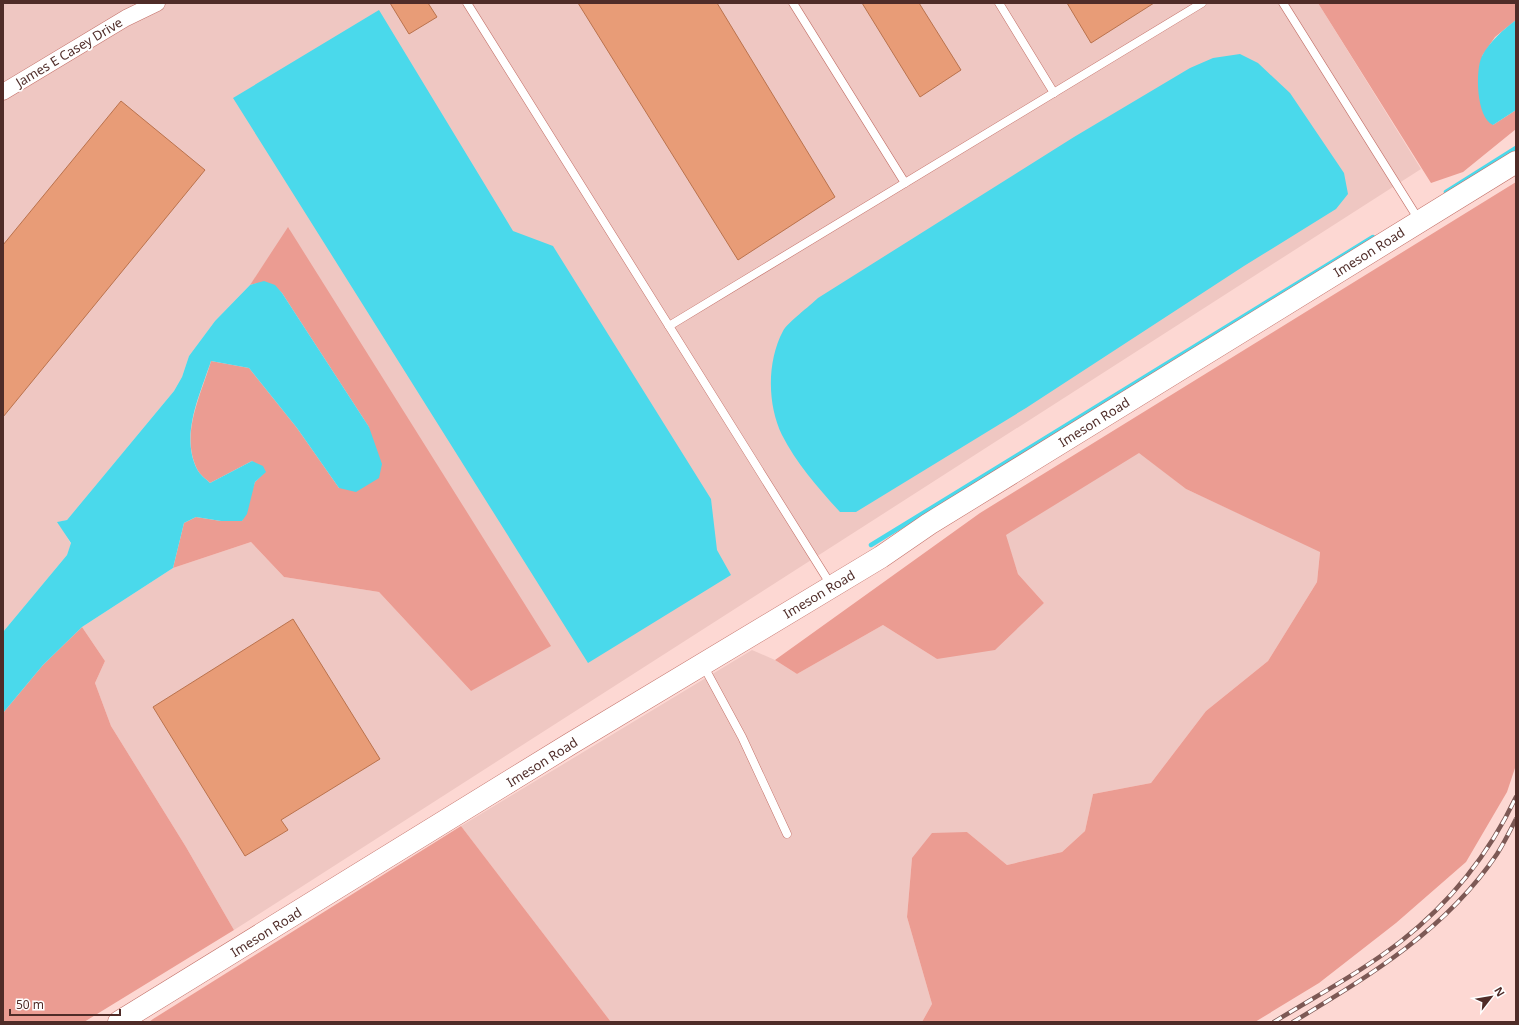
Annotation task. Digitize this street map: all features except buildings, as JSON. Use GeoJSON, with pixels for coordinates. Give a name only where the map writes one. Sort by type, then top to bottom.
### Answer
{"type":"FeatureCollection","features":[{"type":"Feature","properties":{"kind":"street","name":"James E Casey Drive"},"geometry":{"type":"LineString","coordinates":[[3,92],[126,18],[157,3]]}},
{"type":"Feature","properties":{"kind":"street","name":"Imeson Road"},"geometry":{"type":"LineString","coordinates":[[119,1022],[570,744],[702,665],[831,585],[881,557],[929,524],[1516,162]]}},
{"type":"Feature","properties":{"kind":"lane"},"geometry":{"type":"LineString","coordinates":[[467,3],[831,585]]}},
{"type":"Feature","properties":{"kind":"lane"},"geometry":{"type":"LineString","coordinates":[[793,3],[905,182]]}},
{"type":"Feature","properties":{"kind":"lane"},"geometry":{"type":"LineString","coordinates":[[999,3],[1054,93]]}},
{"type":"Feature","properties":{"kind":"lane"},"geometry":{"type":"LineString","coordinates":[[669,326],[1202,3]]}},
{"type":"Feature","properties":{"kind":"lane"},"geometry":{"type":"LineString","coordinates":[[1283,3],[1420,220]]}},
{"type":"Feature","properties":{"kind":"lane"},"geometry":{"type":"LineString","coordinates":[[702,665],[742,737],[787,834]]}},
{"type":"Feature","properties":{"kind":"shaded area"},"geometry":{"type":"Polygon","coordinates":[[[3,3],[1318,3],[1421,169],[234,930],[186,847],[111,726],[95,683],[105,661],[82,627],[173,568],[251,542],[284,577],[379,592],[471,691],[289,228],[250,285],[215,321],[189,356],[182,377],[174,391],[67,520],[58,522],[71,544],[67,555],[3,632],[3,3]]]}},
{"type":"Feature","properties":{"kind":"shaded area"},"geometry":{"type":"Polygon","coordinates":[[[1318,3],[1516,3],[1516,20],[1495,37],[1482,56],[1493,125],[1516,110],[1516,129],[1463,172],[1431,183],[1318,3]]]}},
{"type":"Feature","properties":{"kind":"shaded area"},"geometry":{"type":"Polygon","coordinates":[[[1516,182],[1516,765],[1507,792],[1466,862],[1396,923],[1319,983],[1255,1022],[922,1022],[932,1004],[907,917],[912,858],[932,833],[967,832],[1007,865],[1062,852],[1085,831],[1093,794],[1151,783],[1206,711],[1268,661],[1317,582],[1320,552],[1186,489],[1139,453],[1006,535],[1018,574],[1044,603],[995,650],[937,659],[883,625],[797,674],[775,660],[980,513],[1516,182]]]}},
{"type":"Feature","properties":{"kind":"shaded area"},"geometry":{"type":"Polygon","coordinates":[[[288,227],[551,646],[471,691],[379,592],[284,577],[251,542],[173,568],[184,523],[196,517],[221,521],[242,521],[255,482],[265,472],[252,461],[210,483],[197,469],[192,456],[191,428],[211,361],[249,368],[297,428],[339,488],[369,427],[282,293],[267,283],[250,285],[288,227]]]}},
{"type":"Feature","properties":{"kind":"shaded area"},"geometry":{"type":"Polygon","coordinates":[[[1139,452],[1186,489],[1320,551],[1317,582],[1268,661],[1206,711],[1151,783],[1093,794],[1085,831],[1062,852],[1007,865],[967,832],[912,858],[907,917],[932,1004],[922,1022],[611,1022],[461,826],[752,650],[775,660],[797,674],[883,625],[937,659],[1044,603],[1018,574],[1005,535],[1139,452]]]}},
{"type":"Feature","properties":{"kind":"shaded area"},"geometry":{"type":"Polygon","coordinates":[[[82,627],[105,661],[95,683],[111,726],[186,847],[234,930],[84,1022],[3,1022],[3,713],[43,665],[82,627]]]}},
{"type":"Feature","properties":{"kind":"shaded area"},"geometry":{"type":"Polygon","coordinates":[[[461,826],[611,1022],[149,1022],[153,1019],[461,826]]]}},
{"type":"Feature","properties":{"kind":"water"},"geometry":{"type":"Polygon","coordinates":[[[379,10],[513,231],[553,246],[711,499],[717,550],[731,575],[588,663],[233,98],[379,10]]]}},
{"type":"Feature","properties":{"kind":"water"},"geometry":{"type":"Polygon","coordinates":[[[1516,20],[1516,110],[1493,125],[1487,121],[1480,104],[1478,93],[1478,72],[1482,56],[1485,51],[1502,32],[1516,20]]]}},
{"type":"Feature","properties":{"kind":"water"},"geometry":{"type":"Polygon","coordinates":[[[1240,54],[1258,63],[1290,93],[1344,173],[1348,194],[1336,209],[1244,266],[1026,408],[856,512],[840,512],[801,466],[782,435],[777,423],[772,396],[772,369],[778,343],[786,327],[818,298],[1074,137],[1190,68],[1213,58],[1240,54]]]}},
{"type":"Feature","properties":{"kind":"water"},"geometry":{"type":"Polygon","coordinates":[[[264,281],[275,285],[282,293],[369,427],[382,464],[379,478],[356,492],[339,488],[297,428],[249,368],[211,361],[197,401],[191,429],[190,443],[192,456],[198,471],[210,483],[252,461],[263,466],[266,472],[255,482],[247,514],[242,521],[221,521],[196,517],[184,523],[173,568],[82,627],[43,665],[3,713],[3,632],[67,555],[71,543],[57,522],[67,520],[174,391],[182,377],[189,356],[215,321],[250,285],[264,281]]]}},
{"type":"Feature","properties":{"kind":"waterway"},"geometry":{"type":"LineString","coordinates":[[1446,192],[1516,148]]}},
{"type":"Feature","properties":{"kind":"waterway"},"geometry":{"type":"LineString","coordinates":[[871,545],[1373,237]]}},
{"type":"Feature","properties":{"kind":"railway"},"geometry":{"type":"LineString","coordinates":[[1274,1022],[1370,964],[1418,927],[1452,894],[1481,858],[1494,838],[1516,797]]}},
{"type":"Feature","properties":{"kind":"railway"},"geometry":{"type":"LineString","coordinates":[[1293,1022],[1377,969],[1430,928],[1454,906],[1477,881],[1497,854],[1516,819]]}}]}
